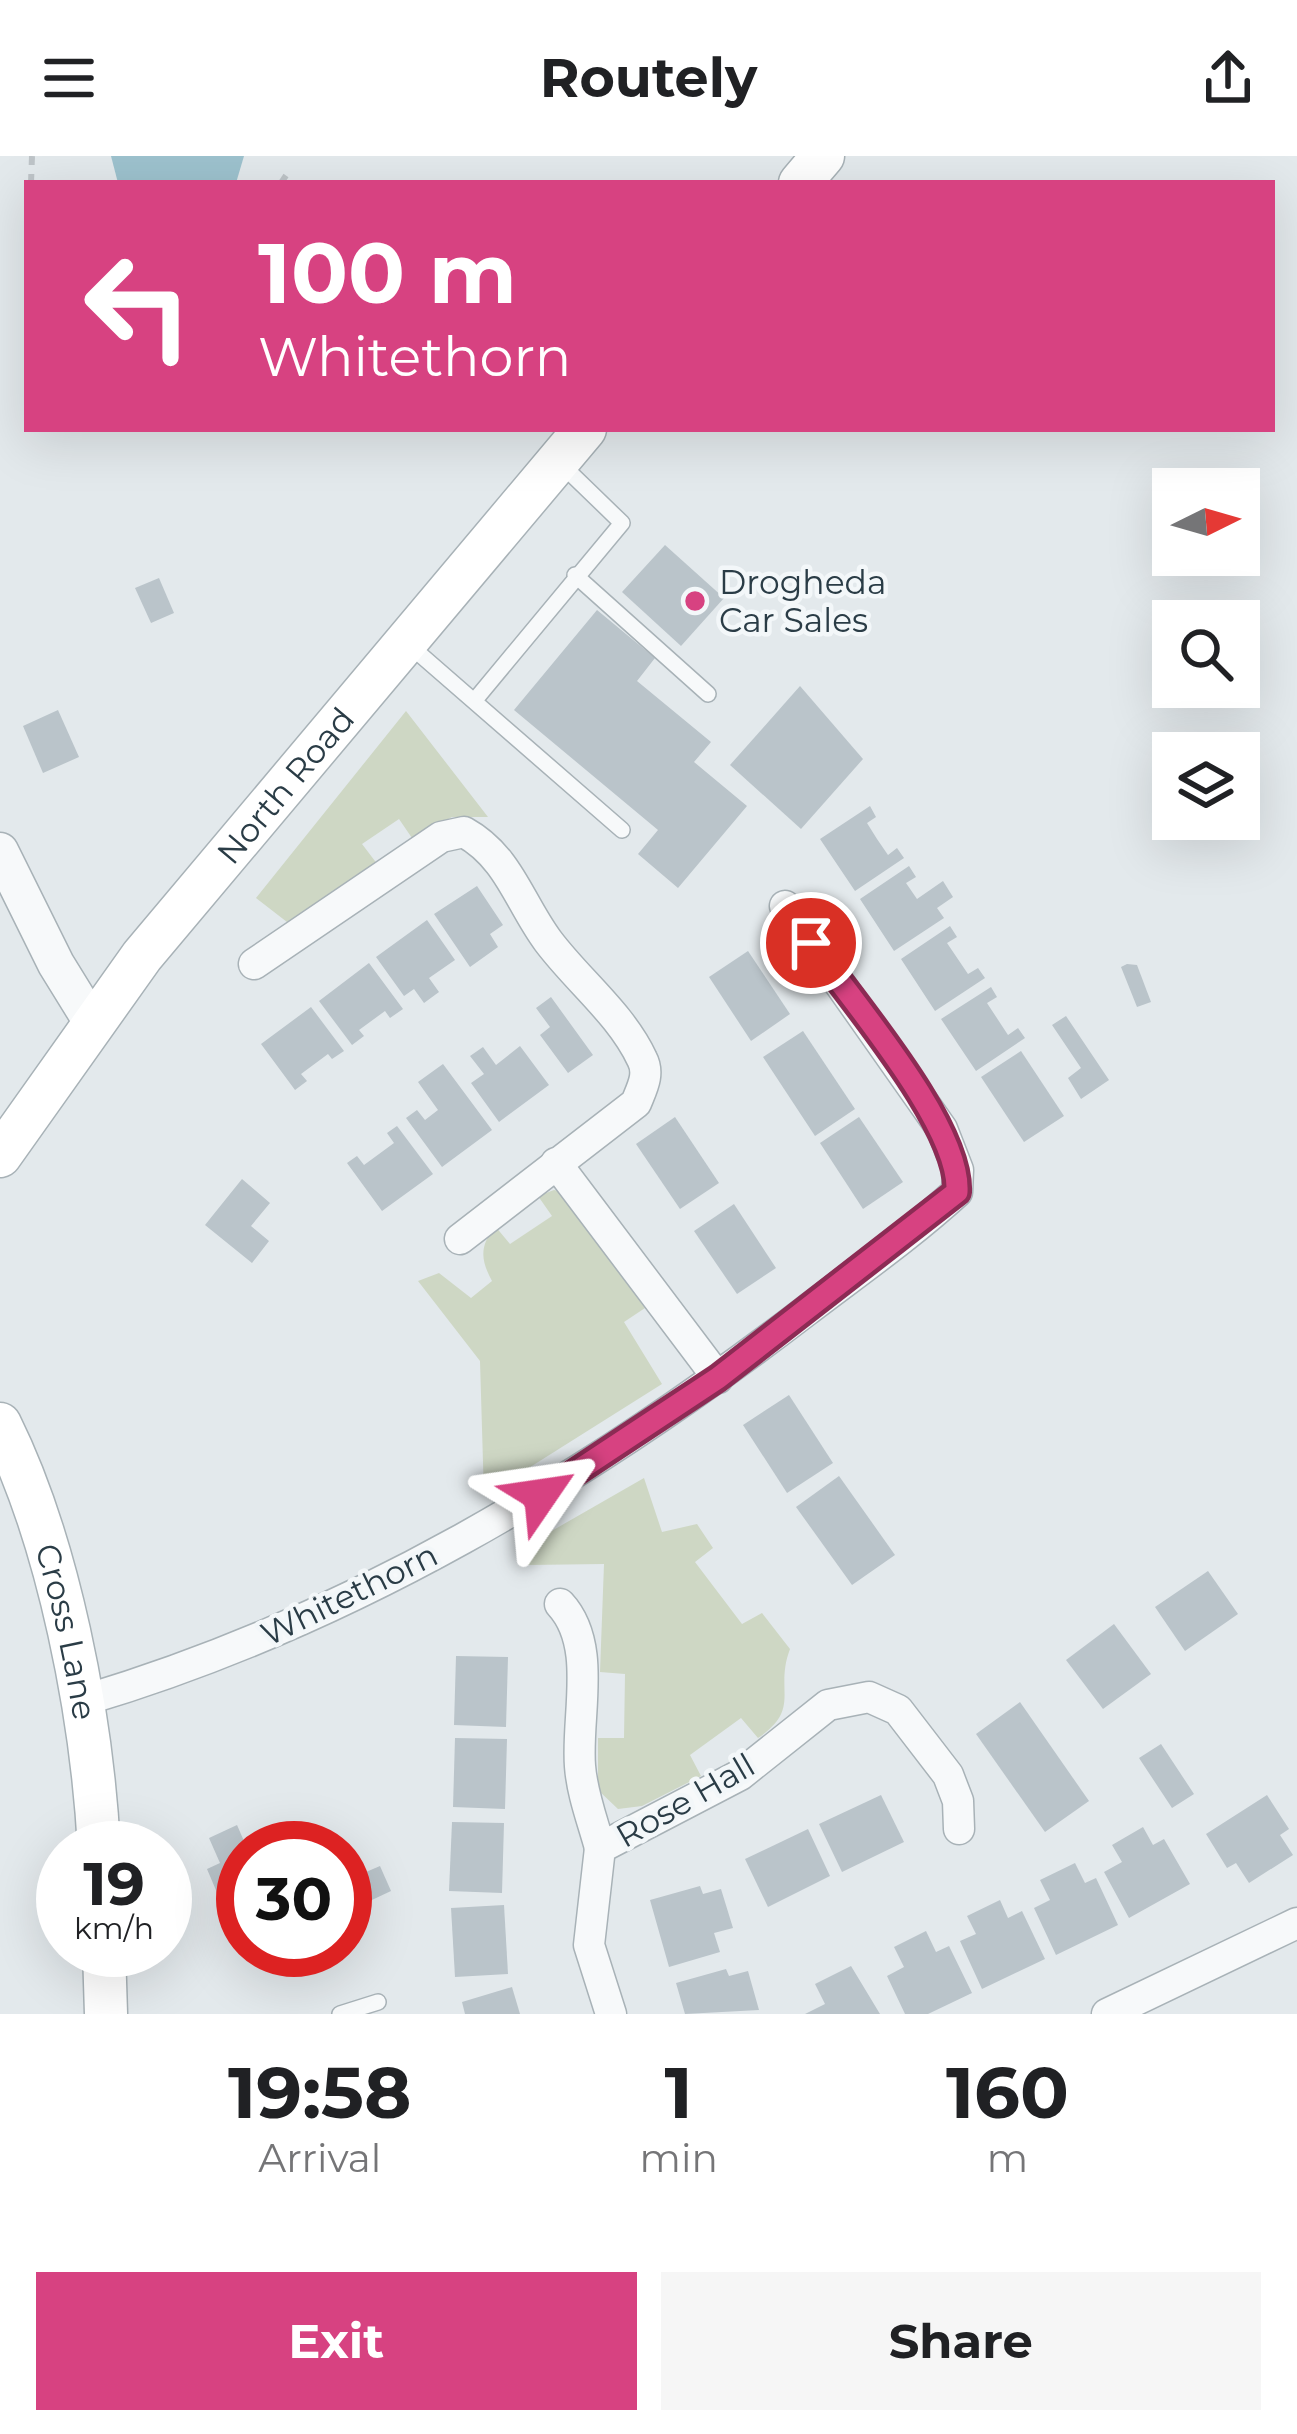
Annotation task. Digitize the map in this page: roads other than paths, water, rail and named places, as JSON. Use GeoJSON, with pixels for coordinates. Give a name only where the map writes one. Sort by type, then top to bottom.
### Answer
{"type":"FeatureCollection","features":[{"type":"Feature","properties":{"kind":"main road"},"geometry":{"type":"LineString","coordinates":[[803,180],[823,156]]}},
{"type":"Feature","properties":{"kind":"main road","name":"North Road"},"geometry":{"type":"LineString","coordinates":[[0,1156],[142,956],[582,432]]}},
{"type":"Feature","properties":{"kind":"main road","name":"Cross Lane"},"geometry":{"type":"LineString","coordinates":[[0,1424],[52,1569],[85,1700],[96,1821]]}},
{"type":"Feature","properties":{"kind":"main road"},"geometry":{"type":"LineString","coordinates":[[105,1977],[106,2014]]}},
{"type":"Feature","properties":{"kind":"street"},"geometry":{"type":"LineString","coordinates":[[254,964],[441,837],[464,832],[490,846],[546,939],[645,1063],[645,1082],[636,1103],[460,1239]]}},
{"type":"Feature","properties":{"kind":"street"},"geometry":{"type":"LineString","coordinates":[[0,851],[56,964],[94,1024]]}},
{"type":"Feature","properties":{"kind":"street","name":"Whitethorn"},"geometry":{"type":"LineString","coordinates":[[85,1700],[197,1664],[333,1606],[502,1519],[718,1378],[957,1192],[958,1170],[942,1129],[785,906]]}},
{"type":"Feature","properties":{"kind":"street"},"geometry":{"type":"LineString","coordinates":[[556,1163],[718,1378]]}},
{"type":"Feature","properties":{"kind":"street","name":"Rose Hall"},"geometry":{"type":"LineString","coordinates":[[560,1604],[575,1620],[581,1650],[580,1769],[600,1848],[589,1945],[611,2014]]}},
{"type":"Feature","properties":{"kind":"street","name":"Rose Hall"},"geometry":{"type":"LineString","coordinates":[[600,1848],[740,1775],[828,1705],[869,1696],[898,1710],[948,1774],[958,1801],[959,1829]]}},
{"type":"Feature","properties":{"kind":"street"},"geometry":{"type":"LineString","coordinates":[[1107,2014],[1297,1923]]}},
{"type":"Feature","properties":{"kind":"lane"},"geometry":{"type":"LineString","coordinates":[[475,700],[574,575],[622,523],[557,461]]}},
{"type":"Feature","properties":{"kind":"lane"},"geometry":{"type":"LineString","coordinates":[[574,575],[708,694]]}},
{"type":"Feature","properties":{"kind":"lane"},"geometry":{"type":"LineString","coordinates":[[406,643],[622,830]]}},
{"type":"Feature","properties":{"kind":"lane"},"geometry":{"type":"LineString","coordinates":[[340,2014],[378,2002]]}},
{"type":"Feature","properties":{"kind":"water"},"geometry":{"type":"Polygon","coordinates":[[[111,156],[244,156],[237,180],[117,180],[111,156]]]}},
{"type":"Feature","properties":{"kind":"place","name":"Drogheda Car Sales"},"geometry":{"type":"Point","coordinates":[695,601]}}]}
